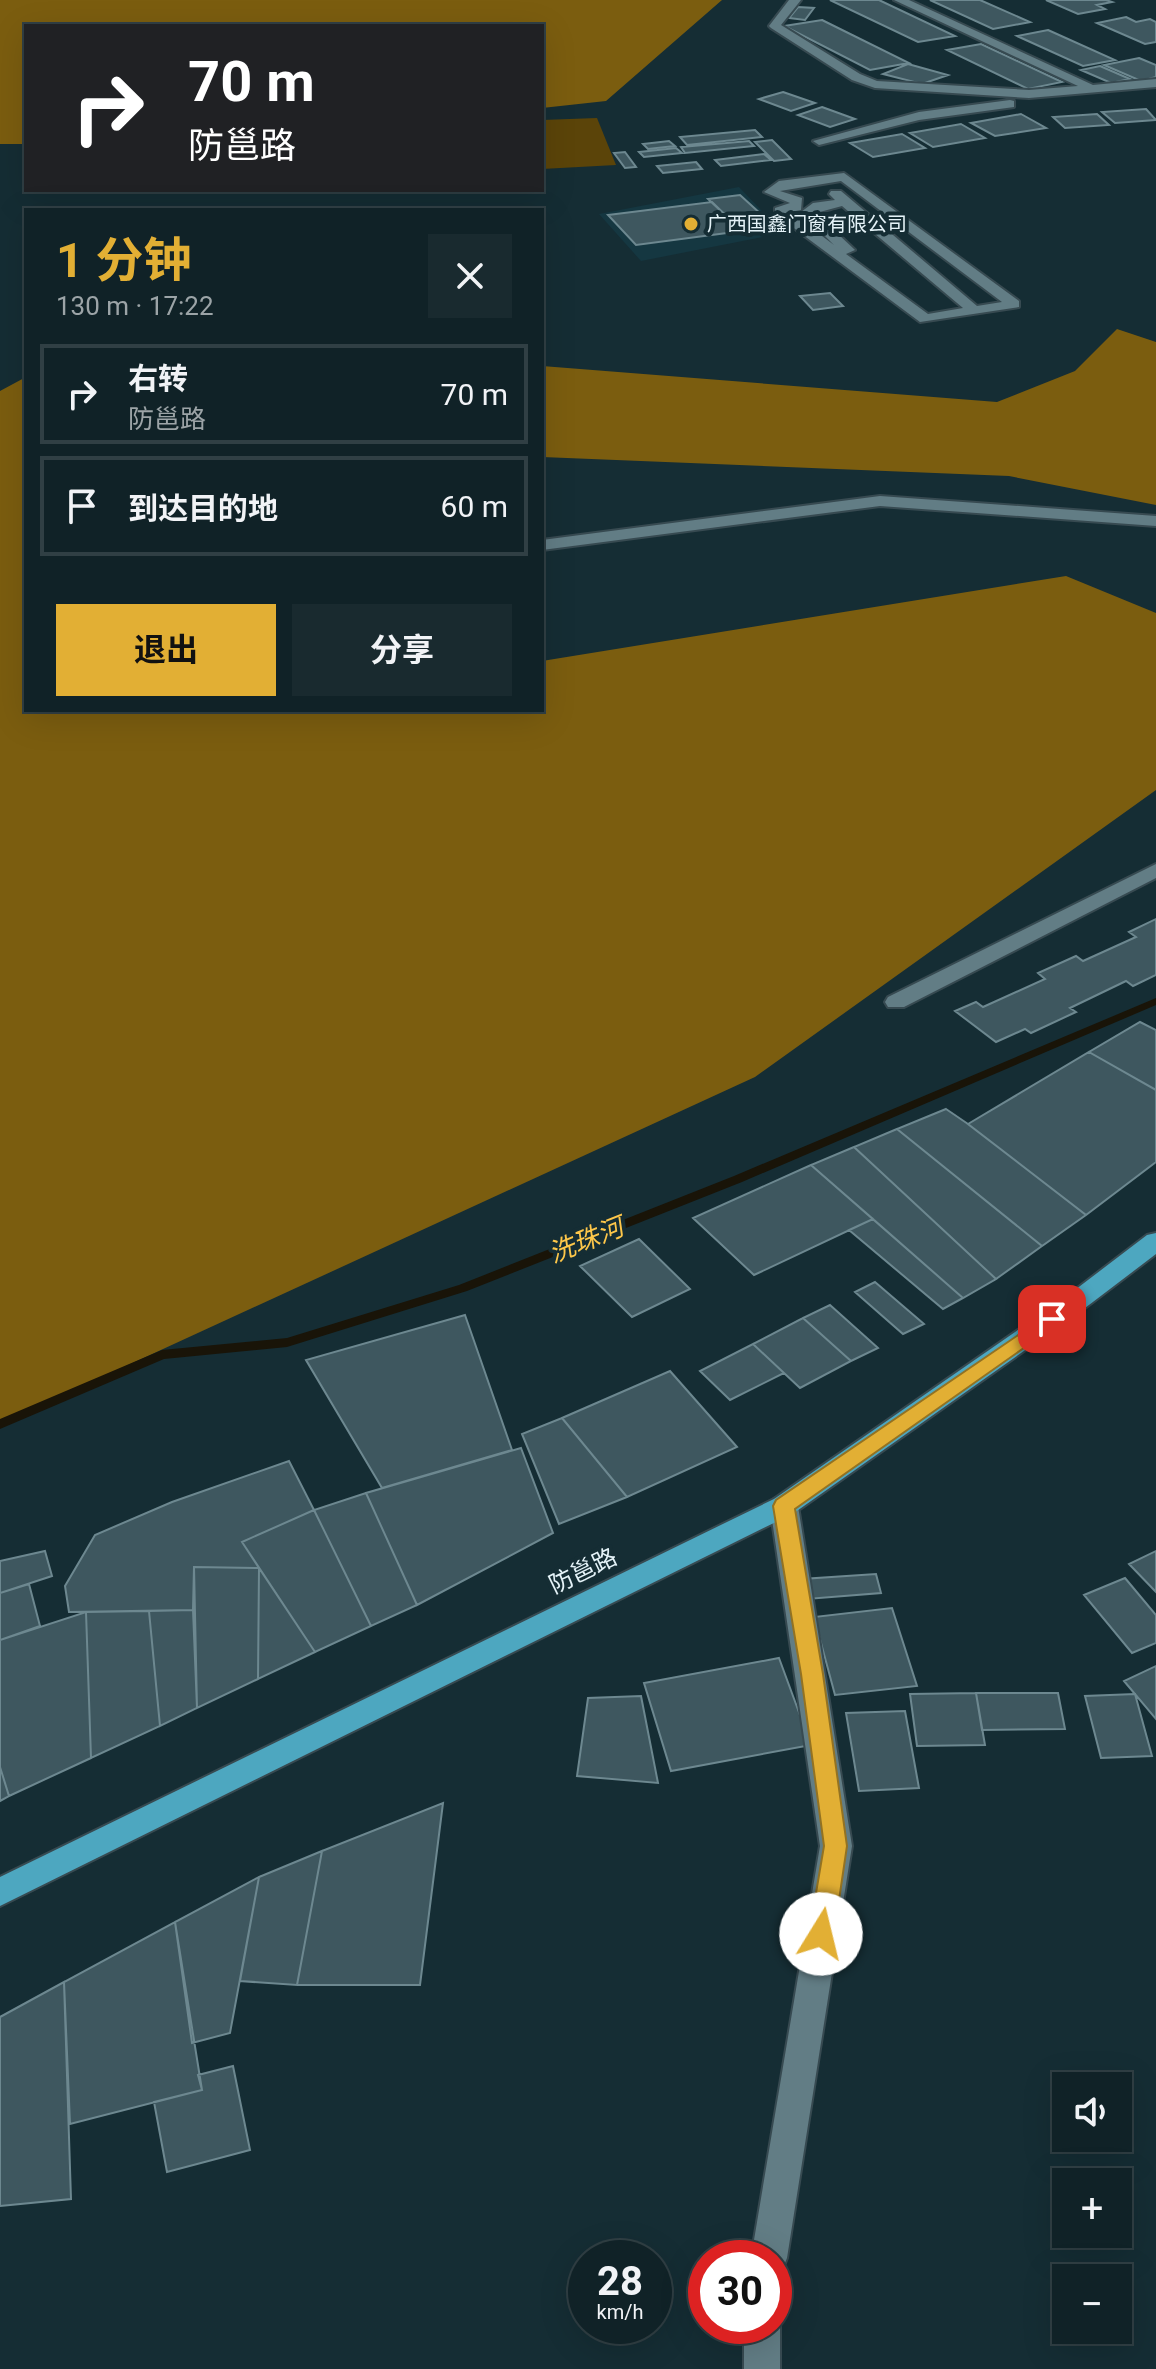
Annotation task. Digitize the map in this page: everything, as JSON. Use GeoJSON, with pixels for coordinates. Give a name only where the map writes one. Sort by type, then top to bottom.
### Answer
{"type":"FeatureCollection","features":[{"type":"Feature","properties":{"kind":"highway","name":"防邕路"},"geometry":{"type":"LineString","coordinates":[[0,1892],[784,1506],[1076,1302],[1156,1241]]}},
{"type":"Feature","properties":{"kind":"street"},"geometry":{"type":"LineString","coordinates":[[795,0],[775,26],[856,77],[875,84],[1029,94],[1156,83]]}},
{"type":"Feature","properties":{"kind":"street"},"geometry":{"type":"LineString","coordinates":[[900,0],[1091,88]]}},
{"type":"Feature","properties":{"kind":"street"},"geometry":{"type":"LineString","coordinates":[[819,141],[919,116],[1006,104],[1156,95]]}},
{"type":"Feature","properties":{"kind":"street"},"geometry":{"type":"LineString","coordinates":[[844,177],[1014,304],[992,308],[925,319],[780,211],[796,207],[797,201],[771,192],[779,185],[844,177]]}},
{"type":"Feature","properties":{"kind":"street"},"geometry":{"type":"LineString","coordinates":[[825,180],[924,271],[975,311]]}},
{"type":"Feature","properties":{"kind":"street"},"geometry":{"type":"LineString","coordinates":[[825,180],[992,308]]}},
{"type":"Feature","properties":{"kind":"street"},"geometry":{"type":"LineString","coordinates":[[846,202],[818,206],[808,212],[843,223],[841,228],[829,233],[925,319]]}},
{"type":"Feature","properties":{"kind":"street"},"geometry":{"type":"LineString","coordinates":[[544,545],[880,501],[1156,521]]}},
{"type":"Feature","properties":{"kind":"street"},"geometry":{"type":"LineString","coordinates":[[896,1002],[1156,870]]}},
{"type":"Feature","properties":{"kind":"street"},"geometry":{"type":"LineString","coordinates":[[772,2240],[836,1846],[784,1506]]}},
{"type":"Feature","properties":{"kind":"street"},"geometry":{"type":"LineString","coordinates":[[762,2344],[762,2369]]}},
{"type":"Feature","properties":{"kind":"shaded area"},"geometry":{"type":"Polygon","coordinates":[[[0,0],[722,0],[606,101],[544,108],[544,24],[24,24],[24,144],[0,144],[0,0]]]}},
{"type":"Feature","properties":{"kind":"shaded area"},"geometry":{"type":"Polygon","coordinates":[[[597,118],[616,165],[544,169],[544,120],[597,118]]]}},
{"type":"Feature","properties":{"kind":"shaded area","name":"广西国鑫门窗有限公司"},"geometry":{"type":"Polygon","coordinates":[[[739,187],[783,233],[641,261],[599,214],[739,187]]]}},
{"type":"Feature","properties":{"kind":"shaded area"},"geometry":{"type":"Polygon","coordinates":[[[1117,329],[1156,342],[1156,505],[1009,476],[544,457],[544,366],[997,402],[1075,371],[1117,329]]]}},
{"type":"Feature","properties":{"kind":"shaded area"},"geometry":{"type":"Polygon","coordinates":[[[24,378],[24,712],[544,712],[544,661],[1066,576],[1156,613],[1156,790],[755,1077],[0,1424],[0,391],[24,378]]]}},
{"type":"Feature","properties":{"kind":"building"},"geometry":{"type":"Polygon","coordinates":[[[830,0],[879,0],[955,36],[918,42],[830,0]]]}},
{"type":"Feature","properties":{"kind":"building"},"geometry":{"type":"Polygon","coordinates":[[[930,0],[980,0],[1030,22],[993,29],[930,0]]]}},
{"type":"Feature","properties":{"kind":"building"},"geometry":{"type":"Polygon","coordinates":[[[1046,0],[1112,2],[1097,5],[1105,9],[1078,14],[1046,0]]]}},
{"type":"Feature","properties":{"kind":"building"},"geometry":{"type":"Polygon","coordinates":[[[798,7],[814,8],[805,20],[789,18],[798,7]]]}},
{"type":"Feature","properties":{"kind":"building"},"geometry":{"type":"Polygon","coordinates":[[[1126,17],[1136,22],[1150,19],[1156,22],[1156,42],[1145,44],[1097,23],[1126,17]]]}},
{"type":"Feature","properties":{"kind":"building"},"geometry":{"type":"Polygon","coordinates":[[[822,20],[909,63],[870,70],[784,26],[822,20]]]}},
{"type":"Feature","properties":{"kind":"building"},"geometry":{"type":"Polygon","coordinates":[[[1048,30],[1115,60],[1083,66],[1017,36],[1048,30]]]}},
{"type":"Feature","properties":{"kind":"building"},"geometry":{"type":"Polygon","coordinates":[[[981,44],[1062,82],[1028,89],[947,50],[981,44]]]}},
{"type":"Feature","properties":{"kind":"building"},"geometry":{"type":"Polygon","coordinates":[[[1139,58],[1156,65],[1156,77],[1141,81],[1104,65],[1139,58]]]}},
{"type":"Feature","properties":{"kind":"building"},"geometry":{"type":"Polygon","coordinates":[[[908,64],[948,75],[922,84],[883,74],[908,64]]]}},
{"type":"Feature","properties":{"kind":"building"},"geometry":{"type":"Polygon","coordinates":[[[1100,66],[1130,79],[1111,83],[1081,70],[1100,66]]]}},
{"type":"Feature","properties":{"kind":"building"},"geometry":{"type":"Polygon","coordinates":[[[783,92],[815,103],[791,111],[759,99],[783,92]]]}},
{"type":"Feature","properties":{"kind":"building"},"geometry":{"type":"Polygon","coordinates":[[[822,107],[855,119],[830,127],[798,115],[822,107]]]}},
{"type":"Feature","properties":{"kind":"building"},"geometry":{"type":"Polygon","coordinates":[[[1146,109],[1156,120],[1115,123],[1102,112],[1146,109]]]}},
{"type":"Feature","properties":{"kind":"building"},"geometry":{"type":"Polygon","coordinates":[[[1021,114],[1046,128],[995,136],[971,123],[1021,114]]]}},
{"type":"Feature","properties":{"kind":"building"},"geometry":{"type":"Polygon","coordinates":[[[1097,114],[1109,125],[1065,128],[1053,117],[1097,114]]]}},
{"type":"Feature","properties":{"kind":"building"},"geometry":{"type":"Polygon","coordinates":[[[961,124],[985,138],[933,147],[910,133],[961,124]]]}},
{"type":"Feature","properties":{"kind":"building"},"geometry":{"type":"Polygon","coordinates":[[[755,130],[762,137],[687,145],[680,137],[755,130]]]}},
{"type":"Feature","properties":{"kind":"building"},"geometry":{"type":"Polygon","coordinates":[[[902,134],[925,148],[873,157],[850,143],[902,134]]]}},
{"type":"Feature","properties":{"kind":"building"},"geometry":{"type":"Polygon","coordinates":[[[772,140],[791,159],[774,161],[755,142],[772,140]]]}},
{"type":"Feature","properties":{"kind":"building"},"geometry":{"type":"Polygon","coordinates":[[[669,141],[675,146],[648,149],[643,144],[669,141]]]}},
{"type":"Feature","properties":{"kind":"building"},"geometry":{"type":"Polygon","coordinates":[[[749,141],[754,146],[685,153],[681,147],[749,141]]]}},
{"type":"Feature","properties":{"kind":"building"},"geometry":{"type":"Polygon","coordinates":[[[676,148],[682,153],[644,157],[639,152],[676,148]]]}},
{"type":"Feature","properties":{"kind":"building"},"geometry":{"type":"Polygon","coordinates":[[[625,152],[636,167],[625,168],[614,153],[625,152]]]}},
{"type":"Feature","properties":{"kind":"building"},"geometry":{"type":"Polygon","coordinates":[[[764,154],[771,160],[721,166],[715,160],[764,154]]]}},
{"type":"Feature","properties":{"kind":"building"},"geometry":{"type":"Polygon","coordinates":[[[696,162],[702,169],[663,173],[657,166],[696,162]]]}},
{"type":"Feature","properties":{"kind":"building"},"geometry":{"type":"Polygon","coordinates":[[[740,195],[775,227],[742,231],[708,199],[740,195]]]}},
{"type":"Feature","properties":{"kind":"building"},"geometry":{"type":"Polygon","coordinates":[[[712,202],[742,231],[636,245],[608,215],[712,202]]]}},
{"type":"Feature","properties":{"kind":"building"},"geometry":{"type":"Polygon","coordinates":[[[830,293],[843,306],[813,310],[800,296],[830,293]]]}},
{"type":"Feature","properties":{"kind":"building"},"geometry":{"type":"Polygon","coordinates":[[[1156,919],[1156,975],[1133,986],[1126,981],[1070,1008],[1076,1012],[1031,1033],[1025,1029],[996,1042],[955,1011],[976,1002],[983,1007],[1045,979],[1038,973],[1076,956],[1083,961],[1136,937],[1129,932],[1156,919]]]}},
{"type":"Feature","properties":{"kind":"building"},"geometry":{"type":"Polygon","coordinates":[[[1140,1022],[1156,1030],[1156,1090],[1089,1052],[1140,1022]]]}},
{"type":"Feature","properties":{"kind":"building"},"geometry":{"type":"Polygon","coordinates":[[[1089,1052],[1156,1090],[1156,1162],[1086,1215],[968,1124],[1089,1052]]]}},
{"type":"Feature","properties":{"kind":"building"},"geometry":{"type":"Polygon","coordinates":[[[946,1109],[1086,1215],[1042,1246],[897,1129],[946,1109]]]}},
{"type":"Feature","properties":{"kind":"building"},"geometry":{"type":"Polygon","coordinates":[[[897,1129],[1042,1246],[996,1279],[854,1147],[897,1129]]]}},
{"type":"Feature","properties":{"kind":"building"},"geometry":{"type":"Polygon","coordinates":[[[854,1147],[996,1279],[963,1298],[811,1165],[854,1147]]]}},
{"type":"Feature","properties":{"kind":"building"},"geometry":{"type":"Polygon","coordinates":[[[811,1165],[873,1219],[754,1275],[693,1218],[811,1165]]]}},
{"type":"Feature","properties":{"kind":"building"},"geometry":{"type":"Polygon","coordinates":[[[873,1219],[963,1298],[943,1309],[849,1230],[873,1219]]]}},
{"type":"Feature","properties":{"kind":"building"},"geometry":{"type":"Polygon","coordinates":[[[639,1239],[690,1289],[632,1317],[580,1266],[639,1239]]]}},
{"type":"Feature","properties":{"kind":"building"},"geometry":{"type":"Polygon","coordinates":[[[875,1282],[924,1324],[903,1334],[855,1292],[875,1282]]]}},
{"type":"Feature","properties":{"kind":"building"},"geometry":{"type":"Polygon","coordinates":[[[830,1305],[878,1348],[851,1361],[803,1318],[830,1305]]]}},
{"type":"Feature","properties":{"kind":"building"},"geometry":{"type":"Polygon","coordinates":[[[465,1315],[512,1450],[382,1488],[306,1360],[465,1315]]]}},
{"type":"Feature","properties":{"kind":"building"},"geometry":{"type":"Polygon","coordinates":[[[803,1318],[851,1361],[800,1388],[753,1344],[803,1318]]]}},
{"type":"Feature","properties":{"kind":"building"},"geometry":{"type":"Polygon","coordinates":[[[753,1344],[784,1373],[730,1400],[700,1371],[753,1344]]]}},
{"type":"Feature","properties":{"kind":"building"},"geometry":{"type":"Polygon","coordinates":[[[670,1371],[737,1447],[627,1497],[562,1418],[670,1371]]]}},
{"type":"Feature","properties":{"kind":"building"},"geometry":{"type":"Polygon","coordinates":[[[562,1418],[627,1497],[559,1524],[522,1434],[562,1418]]]}},
{"type":"Feature","properties":{"kind":"building"},"geometry":{"type":"Polygon","coordinates":[[[521,1448],[553,1533],[417,1605],[366,1493],[521,1448]]]}},
{"type":"Feature","properties":{"kind":"building"},"geometry":{"type":"Polygon","coordinates":[[[289,1461],[314,1510],[242,1542],[259,1568],[194,1567],[193,1610],[69,1612],[65,1586],[95,1535],[172,1502],[289,1461]]]}},
{"type":"Feature","properties":{"kind":"building"},"geometry":{"type":"Polygon","coordinates":[[[366,1493],[417,1605],[371,1626],[314,1510],[366,1493]]]}},
{"type":"Feature","properties":{"kind":"building"},"geometry":{"type":"Polygon","coordinates":[[[314,1510],[371,1626],[315,1652],[242,1542],[314,1510]]]}},
{"type":"Feature","properties":{"kind":"building"},"geometry":{"type":"Polygon","coordinates":[[[45,1551],[52,1576],[0,1593],[0,1561],[45,1551]]]}},
{"type":"Feature","properties":{"kind":"building"},"geometry":{"type":"Polygon","coordinates":[[[1156,1551],[1156,1592],[1129,1564],[1156,1551]]]}},
{"type":"Feature","properties":{"kind":"building"},"geometry":{"type":"Polygon","coordinates":[[[194,1567],[259,1568],[258,1679],[197,1708],[194,1567]]]}},
{"type":"Feature","properties":{"kind":"building"},"geometry":{"type":"Polygon","coordinates":[[[259,1568],[315,1652],[258,1679],[259,1568]]]}},
{"type":"Feature","properties":{"kind":"building"},"geometry":{"type":"Polygon","coordinates":[[[876,1574],[881,1593],[807,1599],[802,1579],[876,1574]]]}},
{"type":"Feature","properties":{"kind":"building"},"geometry":{"type":"Polygon","coordinates":[[[1125,1578],[1156,1615],[1156,1643],[1132,1653],[1084,1595],[1125,1578]]]}},
{"type":"Feature","properties":{"kind":"building"},"geometry":{"type":"Polygon","coordinates":[[[29,1584],[40,1626],[0,1640],[0,1593],[29,1584]]]}},
{"type":"Feature","properties":{"kind":"building"},"geometry":{"type":"Polygon","coordinates":[[[892,1608],[917,1686],[835,1695],[814,1617],[892,1608]]]}},
{"type":"Feature","properties":{"kind":"building"},"geometry":{"type":"Polygon","coordinates":[[[193,1610],[197,1708],[160,1726],[149,1611],[193,1610]]]}},
{"type":"Feature","properties":{"kind":"building"},"geometry":{"type":"Polygon","coordinates":[[[149,1611],[160,1726],[91,1758],[86,1612],[149,1611]]]}},
{"type":"Feature","properties":{"kind":"building"},"geometry":{"type":"Polygon","coordinates":[[[86,1612],[91,1758],[9,1796],[0,1767],[0,1640],[86,1612]]]}},
{"type":"Feature","properties":{"kind":"building"},"geometry":{"type":"Polygon","coordinates":[[[779,1658],[811,1745],[671,1771],[644,1683],[779,1658]]]}},
{"type":"Feature","properties":{"kind":"building"},"geometry":{"type":"Polygon","coordinates":[[[1156,1666],[1156,1719],[1124,1681],[1156,1666]]]}},
{"type":"Feature","properties":{"kind":"building"},"geometry":{"type":"Polygon","coordinates":[[[976,1693],[1058,1693],[1065,1729],[982,1730],[976,1693]]]}},
{"type":"Feature","properties":{"kind":"building"},"geometry":{"type":"Polygon","coordinates":[[[976,1693],[985,1745],[917,1746],[910,1694],[976,1693]]]}},
{"type":"Feature","properties":{"kind":"building"},"geometry":{"type":"Polygon","coordinates":[[[1135,1694],[1152,1756],[1101,1758],[1085,1696],[1135,1694]]]}},
{"type":"Feature","properties":{"kind":"building"},"geometry":{"type":"Polygon","coordinates":[[[641,1696],[658,1783],[577,1776],[588,1698],[641,1696]]]}},
{"type":"Feature","properties":{"kind":"building"},"geometry":{"type":"Polygon","coordinates":[[[905,1711],[919,1788],[859,1791],[846,1713],[905,1711]]]}},
{"type":"Feature","properties":{"kind":"building"},"geometry":{"type":"Polygon","coordinates":[[[0,1767],[9,1796],[0,1801],[0,1767]]]}},
{"type":"Feature","properties":{"kind":"building"},"geometry":{"type":"Polygon","coordinates":[[[443,1803],[420,1985],[297,1985],[322,1851],[443,1803]]]}},
{"type":"Feature","properties":{"kind":"building"},"geometry":{"type":"Polygon","coordinates":[[[322,1851],[297,1985],[240,1981],[259,1877],[322,1851]]]}},
{"type":"Feature","properties":{"kind":"building"},"geometry":{"type":"Polygon","coordinates":[[[259,1877],[230,2033],[192,2043],[175,1922],[259,1877]]]}},
{"type":"Feature","properties":{"kind":"building"},"geometry":{"type":"Polygon","coordinates":[[[175,1922],[202,2090],[70,2124],[64,1982],[175,1922]]]}},
{"type":"Feature","properties":{"kind":"building"},"geometry":{"type":"Polygon","coordinates":[[[64,1982],[71,2199],[0,2206],[0,2017],[64,1982]]]}},
{"type":"Feature","properties":{"kind":"building"},"geometry":{"type":"Polygon","coordinates":[[[233,2066],[250,2150],[167,2172],[154,2102],[202,2090],[198,2075],[233,2066]]]}},
{"type":"Feature","properties":{"kind":"waterway","name":"洗珠河"},"geometry":{"type":"LineString","coordinates":[[0,1424],[162,1355],[287,1342],[463,1288],[738,1179],[1156,1001]]}},
{"type":"Feature","properties":{"kind":"place","name":"广西国鑫门窗有限公司"},"geometry":{"type":"Point","coordinates":[691,224]}},
{"type":"Feature","properties":{"kind":"route"},"geometry":{"type":"LineString","coordinates":[[821,1934],[836,1846],[784,1506],[1052,1319]]}}]}
